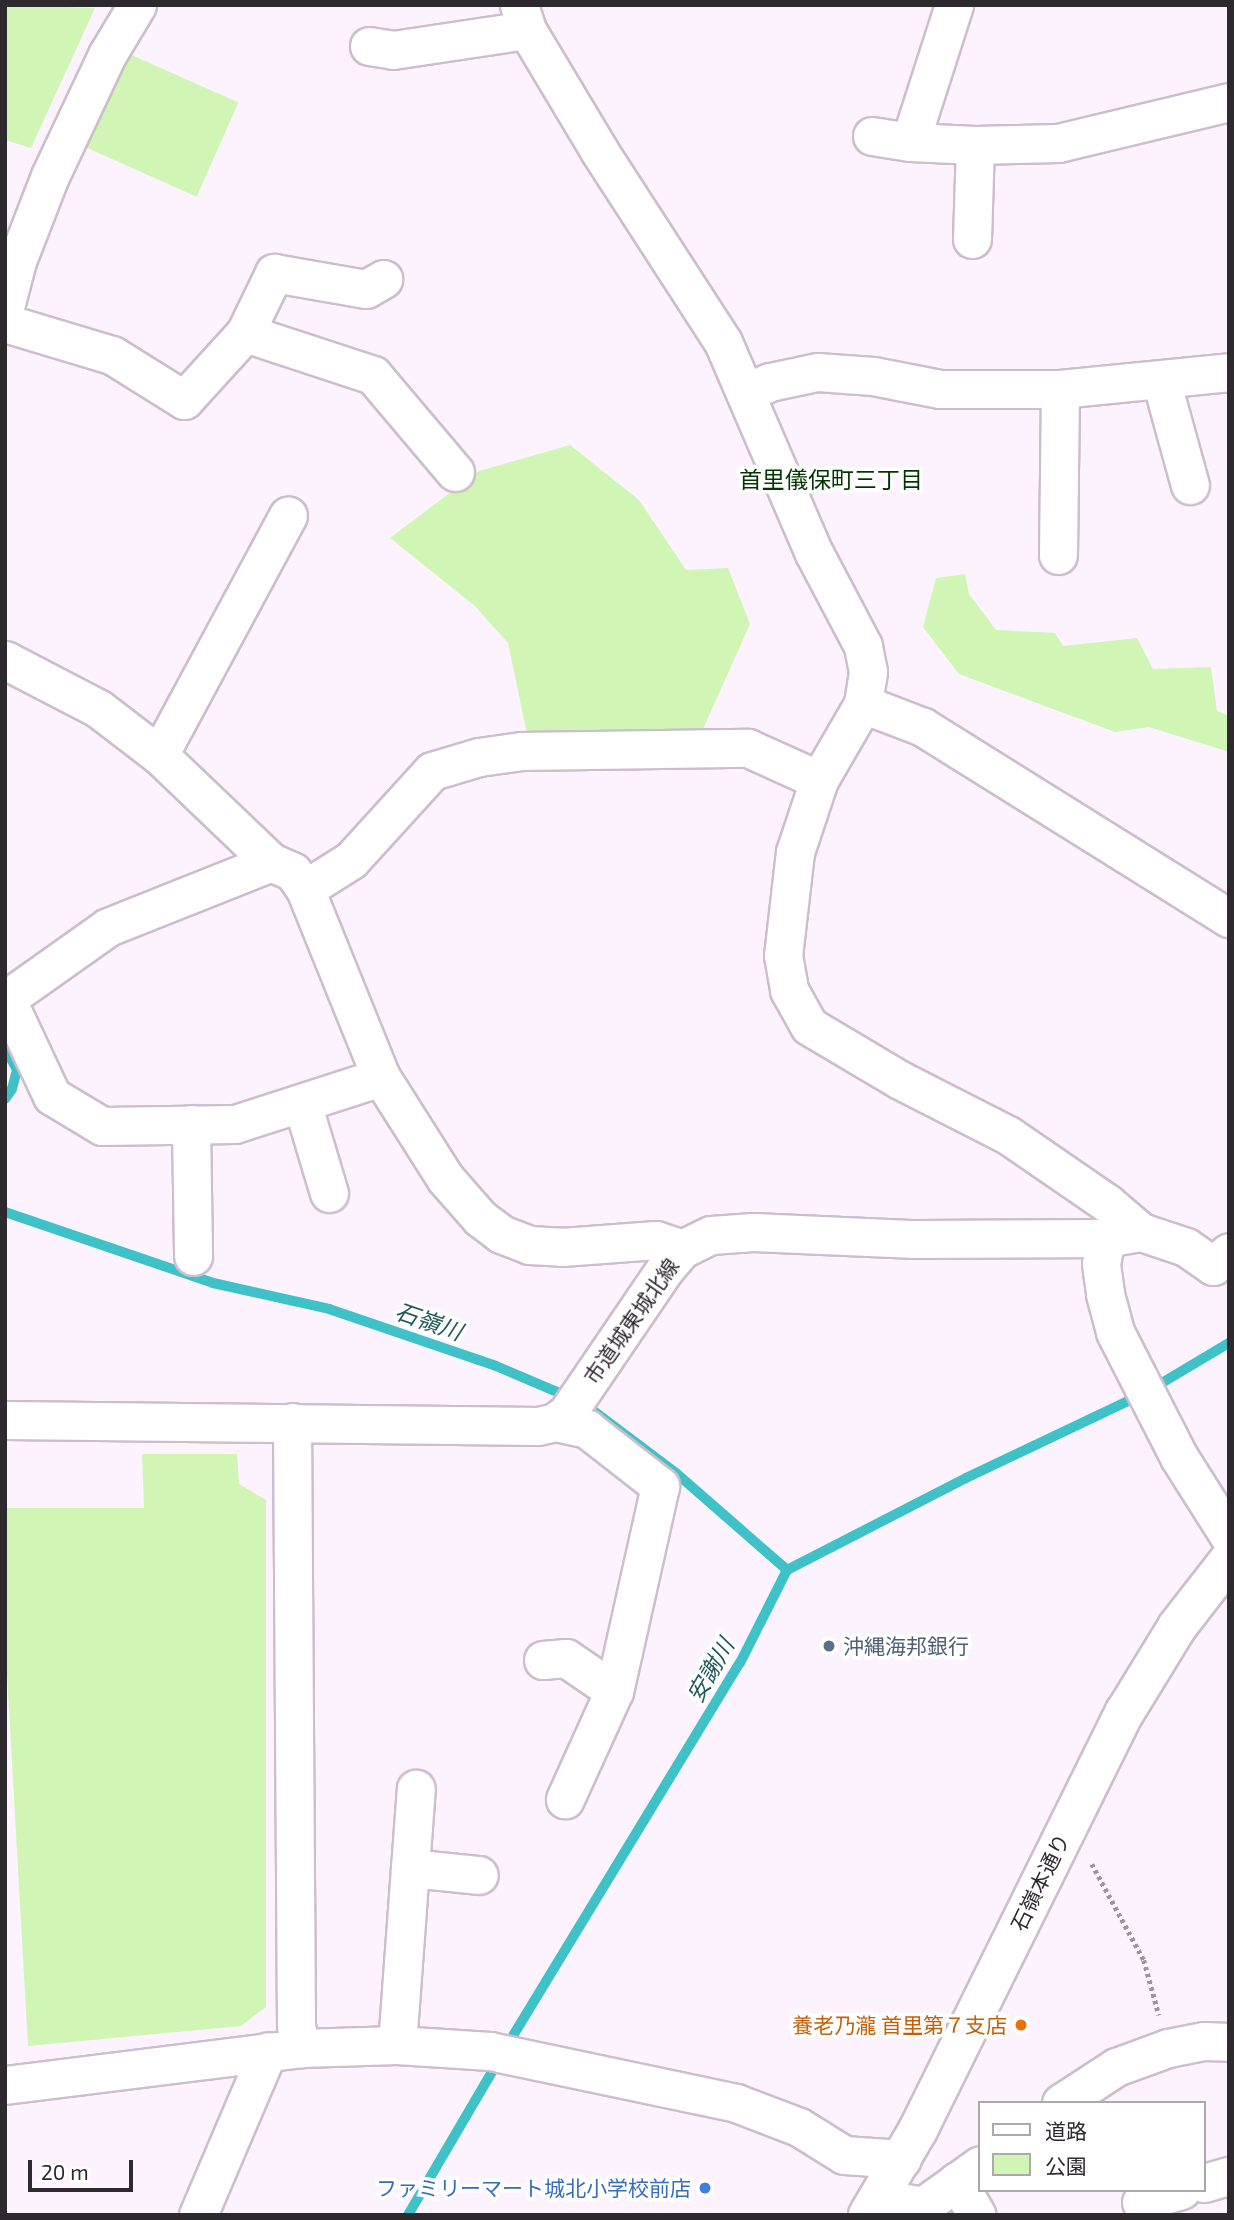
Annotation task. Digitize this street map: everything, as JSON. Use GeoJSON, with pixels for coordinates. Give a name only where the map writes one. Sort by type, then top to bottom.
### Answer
{"type":"FeatureCollection","features":[{"type":"Feature","properties":{"kind":"main road","name":"石嶺本通り"},"geometry":{"type":"LineString","coordinates":[[873,2207],[902,2159],[1125,1712],[1177,1628],[1229,1560]]}},
{"type":"Feature","properties":{"kind":"street"},"geometry":{"type":"LineString","coordinates":[[5,307],[17,261],[50,176],[107,55],[137,5]]}},
{"type":"Feature","properties":{"kind":"street"},"geometry":{"type":"LineString","coordinates":[[910,142],[954,5]]}},
{"type":"Feature","properties":{"kind":"street"},"geometry":{"type":"LineString","coordinates":[[369,46],[393,50],[523,18],[600,152],[723,342],[814,553],[863,646],[868,672],[863,704],[819,780],[795,852],[783,955],[789,990],[809,1026],[900,1080],[1008,1135],[1107,1203],[1123,1235]]}},
{"type":"Feature","properties":{"kind":"street"},"geometry":{"type":"LineString","coordinates":[[872,136],[910,142],[975,145],[1058,142],[1229,102]]}},
{"type":"Feature","properties":{"kind":"street"},"geometry":{"type":"LineString","coordinates":[[972,239],[975,145]]}},
{"type":"Feature","properties":{"kind":"street"},"geometry":{"type":"LineString","coordinates":[[5,323],[112,355],[184,400],[245,332],[274,273],[366,289],[383,279]]}},
{"type":"Feature","properties":{"kind":"street"},"geometry":{"type":"LineString","coordinates":[[245,332],[373,375],[455,472]]}},
{"type":"Feature","properties":{"kind":"street"},"geometry":{"type":"LineString","coordinates":[[745,393],[770,382],[817,372],[873,376],[940,388],[1060,389],[1229,372]]}},
{"type":"Feature","properties":{"kind":"street"},"geometry":{"type":"LineString","coordinates":[[1161,380],[1189,485]]}},
{"type":"Feature","properties":{"kind":"street"},"geometry":{"type":"LineString","coordinates":[[1059,555],[1060,389]]}},
{"type":"Feature","properties":{"kind":"street"},"geometry":{"type":"LineString","coordinates":[[159,755],[288,515]]}},
{"type":"Feature","properties":{"kind":"street"},"geometry":{"type":"LineString","coordinates":[[5,660],[99,709],[159,755],[271,862],[293,872],[305,889],[381,1077],[445,1178],[480,1218],[501,1234],[529,1245],[562,1247],[656,1240],[682,1249]]}},
{"type":"Feature","properties":{"kind":"street"},"geometry":{"type":"LineString","coordinates":[[863,704],[923,727],[1229,918]]}},
{"type":"Feature","properties":{"kind":"street"},"geometry":{"type":"LineString","coordinates":[[305,889],[351,860],[432,771],[479,757],[521,751],[748,748],[819,780]]}},
{"type":"Feature","properties":{"kind":"street"},"geometry":{"type":"LineString","coordinates":[[271,862],[108,928],[6,1000],[52,1096],[102,1126],[234,1124],[381,1077]]}},
{"type":"Feature","properties":{"kind":"street"},"geometry":{"type":"LineString","coordinates":[[302,1103],[329,1193]]}},
{"type":"Feature","properties":{"kind":"street"},"geometry":{"type":"LineString","coordinates":[[191,1125],[192,1256]]}},
{"type":"Feature","properties":{"kind":"street","name":"市道城東城北線"},"geometry":{"type":"LineString","coordinates":[[561,1418],[665,1269],[682,1249],[711,1234],[753,1232],[916,1239],[1123,1235]]}},
{"type":"Feature","properties":{"kind":"street"},"geometry":{"type":"LineString","coordinates":[[1123,1235],[1186,1247],[1213,1266],[1229,1252]]}},
{"type":"Feature","properties":{"kind":"street"},"geometry":{"type":"LineString","coordinates":[[1123,1235],[1101,1264],[1105,1294],[1115,1332],[1195,1485],[1229,1536]]}},
{"type":"Feature","properties":{"kind":"street"},"geometry":{"type":"LineString","coordinates":[[5,1420],[538,1426],[561,1418],[587,1429],[660,1486],[614,1691],[565,1799]]}},
{"type":"Feature","properties":{"kind":"street"},"geometry":{"type":"LineString","coordinates":[[198,2215],[296,2026],[292,1422]]}},
{"type":"Feature","properties":{"kind":"street"},"geometry":{"type":"LineString","coordinates":[[543,1660],[566,1658],[614,1691]]}},
{"type":"Feature","properties":{"kind":"street"},"geometry":{"type":"LineString","coordinates":[[397,2045],[416,1789]]}},
{"type":"Feature","properties":{"kind":"street"},"geometry":{"type":"LineString","coordinates":[[410,1868],[480,1875]]}},
{"type":"Feature","properties":{"kind":"street"},"geometry":{"type":"LineString","coordinates":[[1064,2101],[1116,2067],[1168,2048],[1204,2041],[1229,2042]]}},
{"type":"Feature","properties":{"kind":"street"},"geometry":{"type":"LineString","coordinates":[[5,2085],[284,2049],[397,2045],[505,2055],[736,2103],[799,2127],[844,2155],[902,2159]]}},
{"type":"Feature","properties":{"kind":"street"},"geometry":{"type":"LineString","coordinates":[[873,2207],[923,2206],[969,2173],[976,2215]]}},
{"type":"Feature","properties":{"kind":"street"},"geometry":{"type":"LineString","coordinates":[[1206,2182],[1229,2176]]}},
{"type":"Feature","properties":{"kind":"street"},"geometry":{"type":"LineString","coordinates":[[1142,2202],[1174,2192]]}},
{"type":"Feature","properties":{"kind":"path"},"geometry":{"type":"LineString","coordinates":[[1086,1854],[1144,1960],[1168,2048]]}},
{"type":"Feature","properties":{"kind":"green space"},"geometry":{"type":"Polygon","coordinates":[[[5,5],[95,8],[31,148],[5,140],[5,5]]]}},
{"type":"Feature","properties":{"kind":"green space"},"geometry":{"type":"Polygon","coordinates":[[[127,53],[238,103],[197,197],[85,147],[127,53]]]}},
{"type":"Feature","properties":{"kind":"green space"},"geometry":{"type":"Polygon","coordinates":[[[570,445],[639,500],[686,570],[728,568],[750,624],[703,729],[527,734],[508,643],[475,606],[390,538],[479,471],[570,445]]]}},
{"type":"Feature","properties":{"kind":"green space"},"geometry":{"type":"Polygon","coordinates":[[[965,574],[969,594],[996,630],[1055,633],[1063,646],[1137,638],[1153,669],[1211,667],[1217,711],[1229,716],[1229,752],[1149,727],[1115,732],[959,674],[923,627],[936,578],[965,574]]]}},
{"type":"Feature","properties":{"kind":"green space"},"geometry":{"type":"Polygon","coordinates":[[[142,1454],[237,1454],[239,1484],[266,1500],[266,2007],[241,2026],[28,2046],[5,1638],[5,1508],[144,1508],[142,1454]]]}},
{"type":"Feature","properties":{"kind":"waterway"},"geometry":{"type":"LineString","coordinates":[[5,1048],[17,1070],[12,1089],[5,1099]]}},
{"type":"Feature","properties":{"kind":"waterway","name":"石嶺川"},"geometry":{"type":"LineString","coordinates":[[5,1212],[213,1283],[329,1309],[496,1366],[583,1403],[676,1473],[787,1570]]}},
{"type":"Feature","properties":{"kind":"waterway","name":"安謝川"},"geometry":{"type":"LineString","coordinates":[[408,2215],[514,2034],[740,1663],[787,1570],[966,1478],[1145,1393],[1229,1343]]}},
{"type":"Feature","properties":{"kind":"place","name":"沖縄海邦銀行"},"geometry":{"type":"Point","coordinates":[829,1646]}},
{"type":"Feature","properties":{"kind":"place","name":"養老乃瀧 首里第７支店"},"geometry":{"type":"Point","coordinates":[1021,2025]}},
{"type":"Feature","properties":{"kind":"place","name":"ファミリーマート城北小学校前店"},"geometry":{"type":"Point","coordinates":[705,2188]}},
{"type":"Feature","properties":{"kind":"district","name":"首里儀保町三丁目"},"geometry":{"type":"Point","coordinates":[831,479]}}]}
